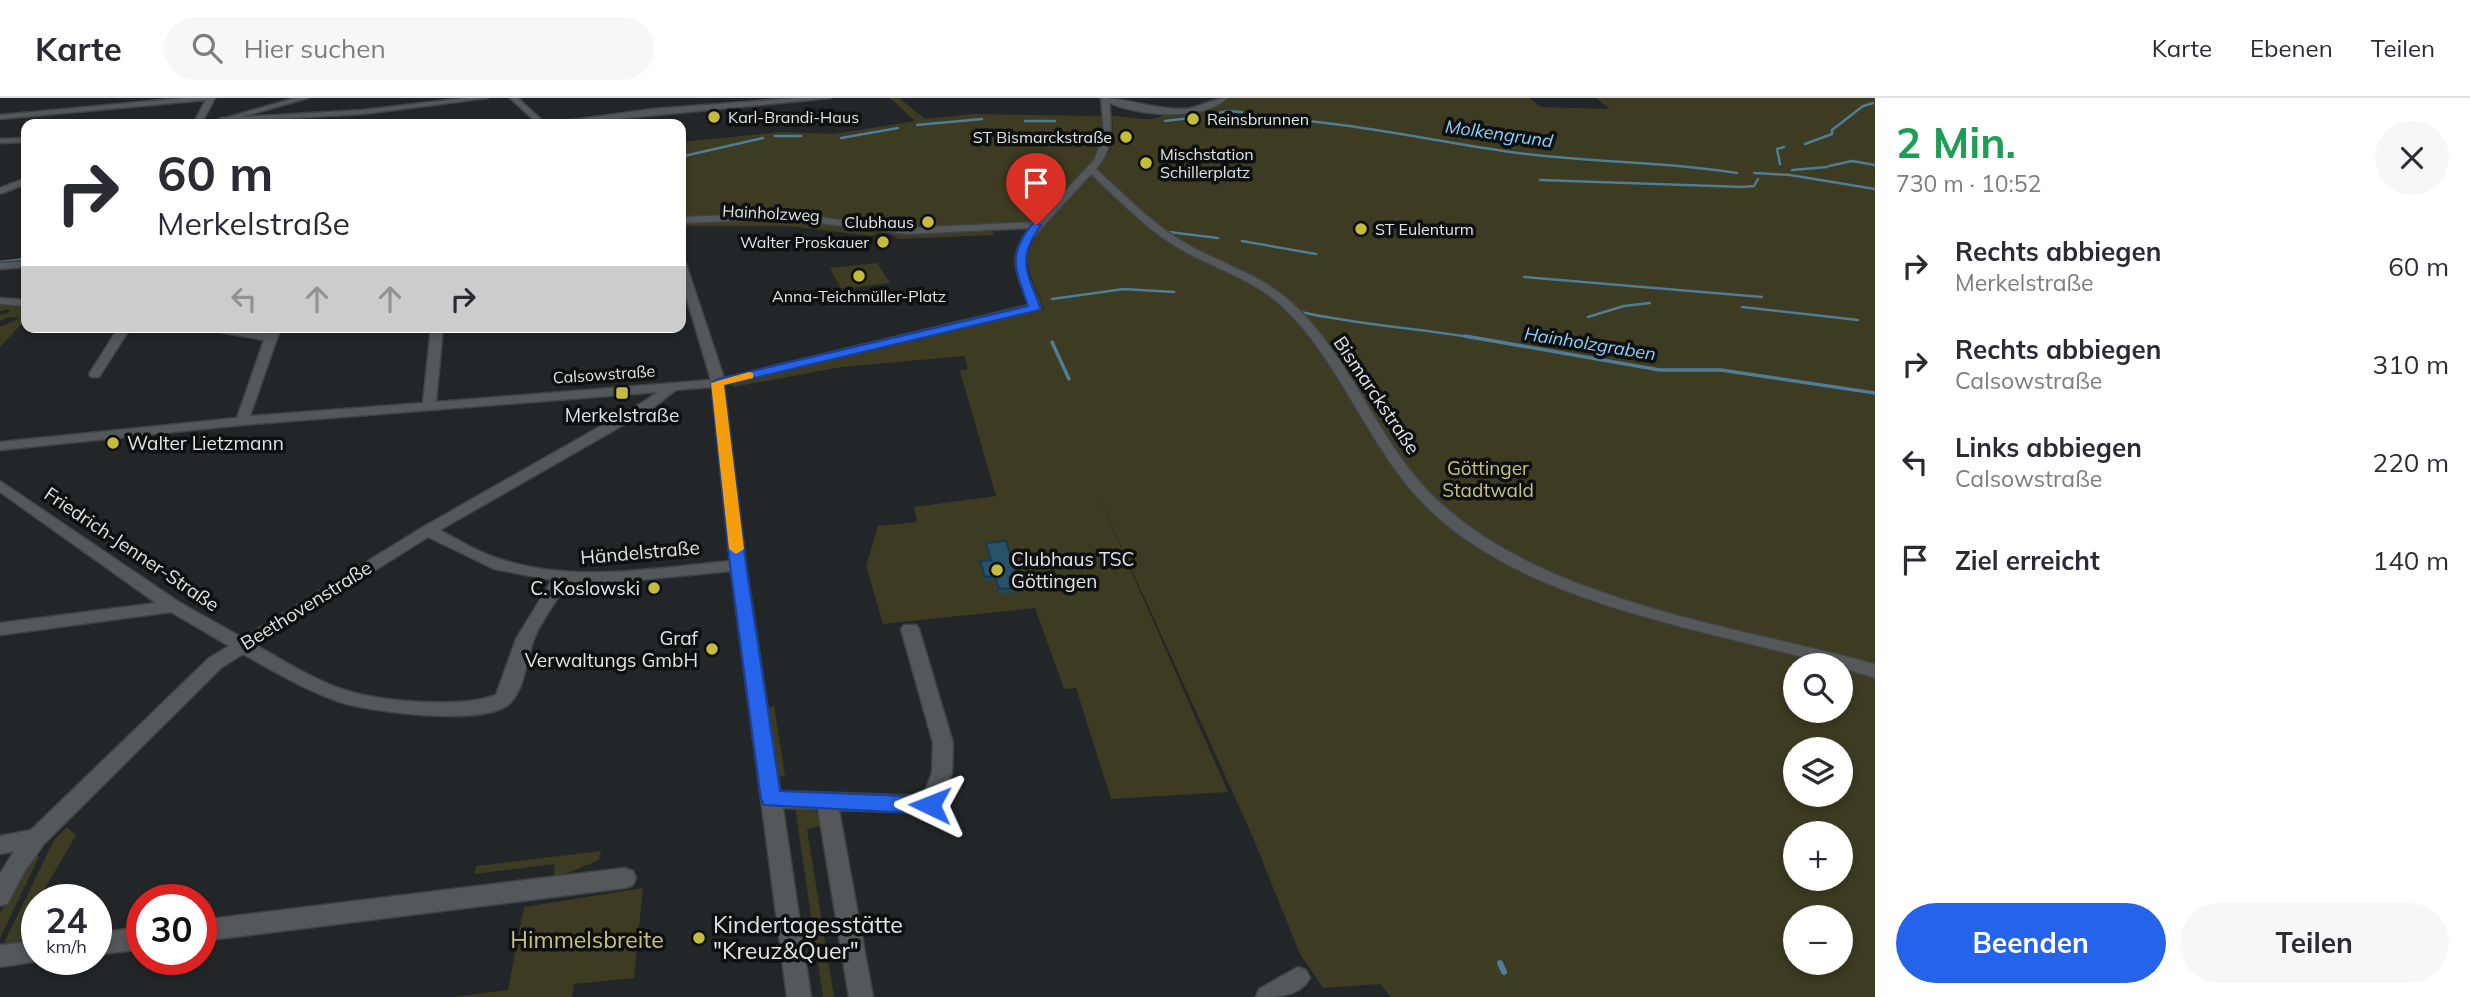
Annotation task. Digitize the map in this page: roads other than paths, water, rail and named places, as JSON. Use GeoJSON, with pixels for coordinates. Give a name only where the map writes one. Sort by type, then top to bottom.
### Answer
{"type":"FeatureCollection","features":[{"type":"Feature","properties":{"kind":"street"},"geometry":{"type":"LineString","coordinates":[[0,117],[209,98],[200,119]]}},
{"type":"Feature","properties":{"kind":"street"},"geometry":{"type":"LineString","coordinates":[[225,119],[304,98]]}},
{"type":"Feature","properties":{"kind":"street"},"geometry":{"type":"LineString","coordinates":[[239,119],[363,112],[484,98]]}},
{"type":"Feature","properties":{"kind":"street"},"geometry":{"type":"LineString","coordinates":[[514,98],[538,119]]}},
{"type":"Feature","properties":{"kind":"street"},"geometry":{"type":"LineString","coordinates":[[588,119],[827,98]]}},
{"type":"Feature","properties":{"kind":"street"},"geometry":{"type":"LineString","coordinates":[[1032,230],[1091,170],[1106,146],[1106,101],[1159,110],[1196,110],[1215,105],[1223,98]]}},
{"type":"Feature","properties":{"kind":"street"},"geometry":{"type":"LineString","coordinates":[[0,141],[21,140]]}},
{"type":"Feature","properties":{"kind":"street","name":"Bismarckstraße"},"geometry":{"type":"LineString","coordinates":[[1091,170],[1175,242],[1259,285],[1296,312],[1410,479],[1438,509],[1483,542],[1534,570],[1597,596],[1875,671]]}},
{"type":"Feature","properties":{"kind":"street"},"geometry":{"type":"LineString","coordinates":[[0,191],[21,183]]}},
{"type":"Feature","properties":{"kind":"street"},"geometry":{"type":"LineString","coordinates":[[0,191],[21,189]]}},
{"type":"Feature","properties":{"kind":"street","name":"Hainholzweg"},"geometry":{"type":"LineString","coordinates":[[686,220],[783,216],[908,231],[1032,230]]}},
{"type":"Feature","properties":{"kind":"street","name":"Hainholzweg"},"geometry":{"type":"LineString","coordinates":[[686,227],[787,227],[895,240],[1032,230]]}},
{"type":"Feature","properties":{"kind":"street","name":"Calsowstraße"},"geometry":{"type":"LineString","coordinates":[[7,445],[242,421],[718,383],[1035,307],[1020,266],[1023,244],[1032,230]]}},
{"type":"Feature","properties":{"kind":"street"},"geometry":{"type":"LineString","coordinates":[[0,266],[21,264]]}},
{"type":"Feature","properties":{"kind":"street"},"geometry":{"type":"LineString","coordinates":[[686,280],[718,383],[738,565],[799,997]]}},
{"type":"Feature","properties":{"kind":"street"},"geometry":{"type":"LineString","coordinates":[[0,301],[21,303]]}},
{"type":"Feature","properties":{"kind":"street"},"geometry":{"type":"LineString","coordinates":[[95,374],[121,333]]}},
{"type":"Feature","properties":{"kind":"street"},"geometry":{"type":"LineString","coordinates":[[242,421],[273,333]]}},
{"type":"Feature","properties":{"kind":"street"},"geometry":{"type":"LineString","coordinates":[[429,406],[436,333]]}},
{"type":"Feature","properties":{"kind":"street","name":"Beethovenstraße"},"geometry":{"type":"LineString","coordinates":[[0,896],[16,866],[37,838],[215,663],[428,530],[648,405],[673,387]]}},
{"type":"Feature","properties":{"kind":"street"},"geometry":{"type":"LineString","coordinates":[[0,460],[7,445]]}},
{"type":"Feature","properties":{"kind":"street","name":"Friedrich-Jenner-Straße"},"geometry":{"type":"LineString","coordinates":[[0,485],[173,606],[319,687],[363,702],[416,709],[485,707],[507,696],[525,639],[562,578]]}},
{"type":"Feature","properties":{"kind":"street","name":"Händelstraße"},"geometry":{"type":"LineString","coordinates":[[428,530],[498,564],[562,578],[605,579],[738,565]]}},
{"type":"Feature","properties":{"kind":"street"},"geometry":{"type":"LineString","coordinates":[[0,629],[173,606]]}},
{"type":"Feature","properties":{"kind":"street"},"geometry":{"type":"LineString","coordinates":[[771,799],[930,805],[942,773],[943,743],[910,629]]}},
{"type":"Feature","properties":{"kind":"street"},"geometry":{"type":"LineString","coordinates":[[827,801],[861,997]]}},
{"type":"Feature","properties":{"kind":"street"},"geometry":{"type":"LineString","coordinates":[[0,845],[37,838]]}},
{"type":"Feature","properties":{"kind":"street"},"geometry":{"type":"LineString","coordinates":[[217,929],[625,878]]}},
{"type":"Feature","properties":{"kind":"street"},"geometry":{"type":"LineString","coordinates":[[0,956],[21,954]]}},
{"type":"Feature","properties":{"kind":"street"},"geometry":{"type":"LineString","coordinates":[[1268,997],[1297,978]]}},
{"type":"Feature","properties":{"kind":"waterway"},"geometry":{"type":"LineString","coordinates":[[1805,144],[1832,134],[1832,130],[1863,106],[1873,103]]}},
{"type":"Feature","properties":{"kind":"waterway"},"geometry":{"type":"LineString","coordinates":[[1206,116],[1227,111],[1242,112]]}},
{"type":"Feature","properties":{"kind":"waterway"},"geometry":{"type":"LineString","coordinates":[[1165,121],[1199,117]]}},
{"type":"Feature","properties":{"kind":"waterway","name":"Molkengrund"},"geometry":{"type":"LineString","coordinates":[[1258,117],[1356,127],[1545,156],[1683,166],[1737,173]]}},
{"type":"Feature","properties":{"kind":"waterway"},"geometry":{"type":"LineString","coordinates":[[917,125],[982,119]]}},
{"type":"Feature","properties":{"kind":"waterway"},"geometry":{"type":"LineString","coordinates":[[1025,121],[1055,121]]}},
{"type":"Feature","properties":{"kind":"waterway"},"geometry":{"type":"LineString","coordinates":[[841,138],[898,128]]}},
{"type":"Feature","properties":{"kind":"waterway"},"geometry":{"type":"LineString","coordinates":[[775,136],[801,136]]}},
{"type":"Feature","properties":{"kind":"waterway"},"geometry":{"type":"LineString","coordinates":[[686,156],[763,138]]}},
{"type":"Feature","properties":{"kind":"waterway"},"geometry":{"type":"LineString","coordinates":[[1780,164],[1777,149],[1784,147]]}},
{"type":"Feature","properties":{"kind":"waterway","name":"Molkengrund"},"geometry":{"type":"LineString","coordinates":[[1829,166],[1852,161],[1875,165]]}},
{"type":"Feature","properties":{"kind":"waterway","name":"Molkengrund"},"geometry":{"type":"LineString","coordinates":[[1792,170],[1827,167]]}},
{"type":"Feature","properties":{"kind":"waterway"},"geometry":{"type":"LineString","coordinates":[[1754,173],[1790,175],[1875,189]]}},
{"type":"Feature","properties":{"kind":"waterway"},"geometry":{"type":"LineString","coordinates":[[1540,180],[1743,187],[1754,186],[1758,179]]}},
{"type":"Feature","properties":{"kind":"waterway"},"geometry":{"type":"LineString","coordinates":[[1169,232],[1218,238]]}},
{"type":"Feature","properties":{"kind":"waterway"},"geometry":{"type":"LineString","coordinates":[[1242,241],[1316,254]]}},
{"type":"Feature","properties":{"kind":"waterway"},"geometry":{"type":"LineString","coordinates":[[0,262],[21,260]]}},
{"type":"Feature","properties":{"kind":"waterway"},"geometry":{"type":"LineString","coordinates":[[1524,277],[1762,297]]}},
{"type":"Feature","properties":{"kind":"waterway","name":"Hainholzgraben"},"geometry":{"type":"LineString","coordinates":[[1052,299],[1124,289],[1174,292]]}},
{"type":"Feature","properties":{"kind":"waterway"},"geometry":{"type":"LineString","coordinates":[[1588,317],[1624,306],[1650,303]]}},
{"type":"Feature","properties":{"kind":"waterway"},"geometry":{"type":"LineString","coordinates":[[1742,307],[1858,320]]}},
{"type":"Feature","properties":{"kind":"waterway","name":"Hainholzgraben"},"geometry":{"type":"LineString","coordinates":[[1301,312],[1475,338]]}},
{"type":"Feature","properties":{"kind":"waterway","name":"Hainholzgraben"},"geometry":{"type":"LineString","coordinates":[[1465,336],[1660,370],[1721,370],[1875,393]]}},
{"type":"Feature","properties":{"kind":"waterway"},"geometry":{"type":"LineString","coordinates":[[1052,342],[1069,379]]}},
{"type":"Feature","properties":{"kind":"waterway"},"geometry":{"type":"LineString","coordinates":[[1500,963],[1504,972]]}},
{"type":"Feature","properties":{"kind":"place","name":"Karl-Brandi-Haus"},"geometry":{"type":"Point","coordinates":[714,117]}},
{"type":"Feature","properties":{"kind":"place","name":"Reinsbrunnen"},"geometry":{"type":"Point","coordinates":[1193,119]}},
{"type":"Feature","properties":{"kind":"place","name":"ST Bismarckstraße"},"geometry":{"type":"Point","coordinates":[1126,137]}},
{"type":"Feature","properties":{"kind":"place","name":"Mischstation Schillerplatz"},"geometry":{"type":"Point","coordinates":[1146,163]}},
{"type":"Feature","properties":{"kind":"place","name":"Clubhaus"},"geometry":{"type":"Point","coordinates":[928,222]}},
{"type":"Feature","properties":{"kind":"place","name":"ST Eulenturm"},"geometry":{"type":"Point","coordinates":[1361,229]}},
{"type":"Feature","properties":{"kind":"place","name":"Walter Proskauer"},"geometry":{"type":"Point","coordinates":[883,242]}},
{"type":"Feature","properties":{"kind":"place","name":"Anna-Teichmüller-Platz"},"geometry":{"type":"Point","coordinates":[859,276]}},
{"type":"Feature","properties":{"kind":"place","name":"Merkelstraße"},"geometry":{"type":"Point","coordinates":[622,393]}},
{"type":"Feature","properties":{"kind":"place","name":"Walter Lietzmann"},"geometry":{"type":"Point","coordinates":[113,443]}},
{"type":"Feature","properties":{"kind":"place","name":"Clubhaus TSC Göttingen"},"geometry":{"type":"Point","coordinates":[997,570]}},
{"type":"Feature","properties":{"kind":"place","name":"C. Koslowski"},"geometry":{"type":"Point","coordinates":[654,588]}},
{"type":"Feature","properties":{"kind":"place","name":"Graf Verwaltungs GmbH"},"geometry":{"type":"Point","coordinates":[712,649]}},
{"type":"Feature","properties":{"kind":"place","name":"Kindertagesstätte \"Kreuz&Quer\""},"geometry":{"type":"Point","coordinates":[699,938]}},
{"type":"Feature","properties":{"kind":"park label","name":"Göttinger Stadtwald"},"geometry":{"type":"Point","coordinates":[1488,479]}},
{"type":"Feature","properties":{"kind":"park label","name":"Himmelsbreite"},"geometry":{"type":"Point","coordinates":[587,940]}}]}
